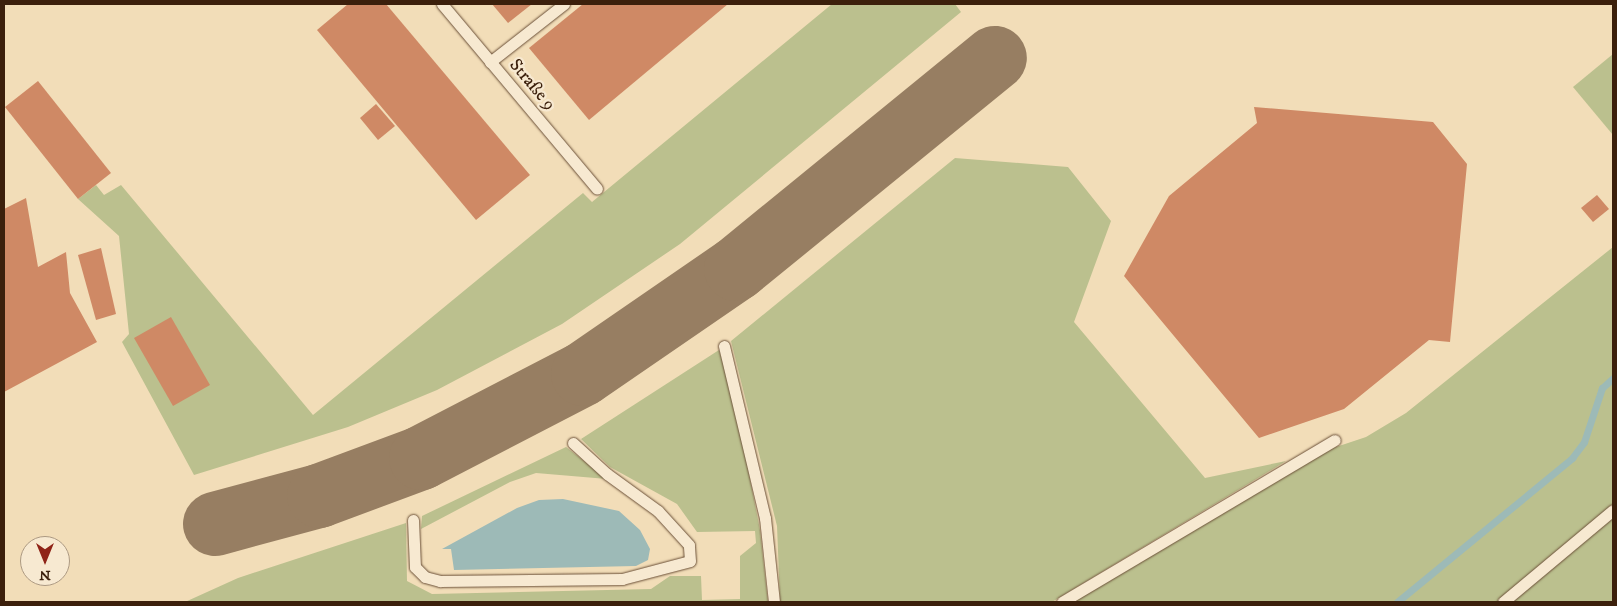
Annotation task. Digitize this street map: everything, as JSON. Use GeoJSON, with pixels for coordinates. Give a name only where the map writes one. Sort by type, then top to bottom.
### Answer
{"type":"FeatureCollection","features":[{"type":"Feature","properties":{"kind":"lane","name":"Straße 9"},"geometry":{"type":"LineString","coordinates":[[442,4],[597,188]]}},
{"type":"Feature","properties":{"kind":"lane"},"geometry":{"type":"LineString","coordinates":[[490,62],[564,4]]}},
{"type":"Feature","properties":{"kind":"lane"},"geometry":{"type":"LineString","coordinates":[[724,346],[765,518],[774,602]]}},
{"type":"Feature","properties":{"kind":"lane"},"geometry":{"type":"LineString","coordinates":[[1062,602],[1335,440]]}},
{"type":"Feature","properties":{"kind":"lane"},"geometry":{"type":"LineString","coordinates":[[413,520],[415,567],[425,577],[440,581],[622,579],[690,561],[689,545],[658,511],[607,474],[573,443]]}},
{"type":"Feature","properties":{"kind":"lane"},"geometry":{"type":"LineString","coordinates":[[1503,602],[1613,510]]}},
{"type":"Feature","properties":{"kind":"green space"},"geometry":{"type":"Polygon","coordinates":[[[832,4],[955,4],[961,12],[680,244],[562,324],[437,390],[348,427],[194,475],[122,342],[129,334],[119,236],[78,199],[96,185],[104,195],[121,185],[313,415],[583,193],[592,202],[832,4]]]}},
{"type":"Feature","properties":{"kind":"green space"},"geometry":{"type":"Polygon","coordinates":[[[1613,54],[1613,135],[1573,87],[1613,54]]]}},
{"type":"Feature","properties":{"kind":"green space"},"geometry":{"type":"Polygon","coordinates":[[[955,158],[1068,167],[1111,221],[1074,322],[1205,478],[1286,461],[1052,602],[780,602],[777,526],[731,341],[955,158]]]}},
{"type":"Feature","properties":{"kind":"green space"},"geometry":{"type":"Polygon","coordinates":[[[1613,247],[1613,602],[1073,602],[1153,551],[1333,448],[1366,437],[1406,413],[1613,247]]]}},
{"type":"Feature","properties":{"kind":"green space"},"geometry":{"type":"Polygon","coordinates":[[[719,350],[735,402],[760,530],[768,602],[185,602],[238,578],[406,523],[407,581],[432,594],[651,589],[670,576],[701,576],[702,600],[740,599],[740,556],[756,543],[755,531],[697,532],[677,504],[610,467],[581,439],[719,350]]]}},
{"type":"Feature","properties":{"kind":"green space"},"geometry":{"type":"Polygon","coordinates":[[[566,447],[607,479],[536,473],[510,482],[421,529],[422,516],[566,447]]]}},
{"type":"Feature","properties":{"kind":"water"},"geometry":{"type":"Polygon","coordinates":[[[563,499],[619,511],[640,530],[650,549],[648,560],[636,566],[454,570],[451,549],[442,549],[517,508],[539,500],[563,499]]]}},
{"type":"Feature","properties":{"kind":"building"},"geometry":{"type":"Polygon","coordinates":[[[348,4],[386,4],[530,175],[476,220],[317,30],[348,4]]]}},
{"type":"Feature","properties":{"kind":"building"},"geometry":{"type":"Polygon","coordinates":[[[492,4],[532,4],[508,23],[492,4]]]}},
{"type":"Feature","properties":{"kind":"building"},"geometry":{"type":"Polygon","coordinates":[[[583,4],[728,4],[589,120],[529,48],[583,4]]]}},
{"type":"Feature","properties":{"kind":"building"},"geometry":{"type":"Polygon","coordinates":[[[38,81],[111,173],[78,199],[5,107],[38,81]]]}},
{"type":"Feature","properties":{"kind":"building"},"geometry":{"type":"Polygon","coordinates":[[[376,104],[395,126],[378,140],[360,118],[376,104]]]}},
{"type":"Feature","properties":{"kind":"building"},"geometry":{"type":"Polygon","coordinates":[[[1254,107],[1433,122],[1467,164],[1450,342],[1429,340],[1344,409],[1259,438],[1124,276],[1169,196],[1257,123],[1254,107]]]}},
{"type":"Feature","properties":{"kind":"building"},"geometry":{"type":"Polygon","coordinates":[[[1597,195],[1609,209],[1593,222],[1581,208],[1597,195]]]}},
{"type":"Feature","properties":{"kind":"building"},"geometry":{"type":"Polygon","coordinates":[[[26,198],[38,267],[66,252],[70,293],[97,342],[4,392],[4,209],[26,198]]]}},
{"type":"Feature","properties":{"kind":"building"},"geometry":{"type":"Polygon","coordinates":[[[101,248],[116,314],[96,320],[78,255],[101,248]]]}},
{"type":"Feature","properties":{"kind":"building"},"geometry":{"type":"Polygon","coordinates":[[[171,317],[210,385],[173,406],[134,338],[171,317]]]}},
{"type":"Feature","properties":{"kind":"waterway"},"geometry":{"type":"LineString","coordinates":[[1397,602],[1572,458],[1584,442],[1602,388],[1613,378]]}},
{"type":"Feature","properties":{"kind":"taxiway"},"geometry":{"type":"LineString","coordinates":[[215,524],[319,496],[421,458],[583,374],[736,269],[995,58]]}}]}
